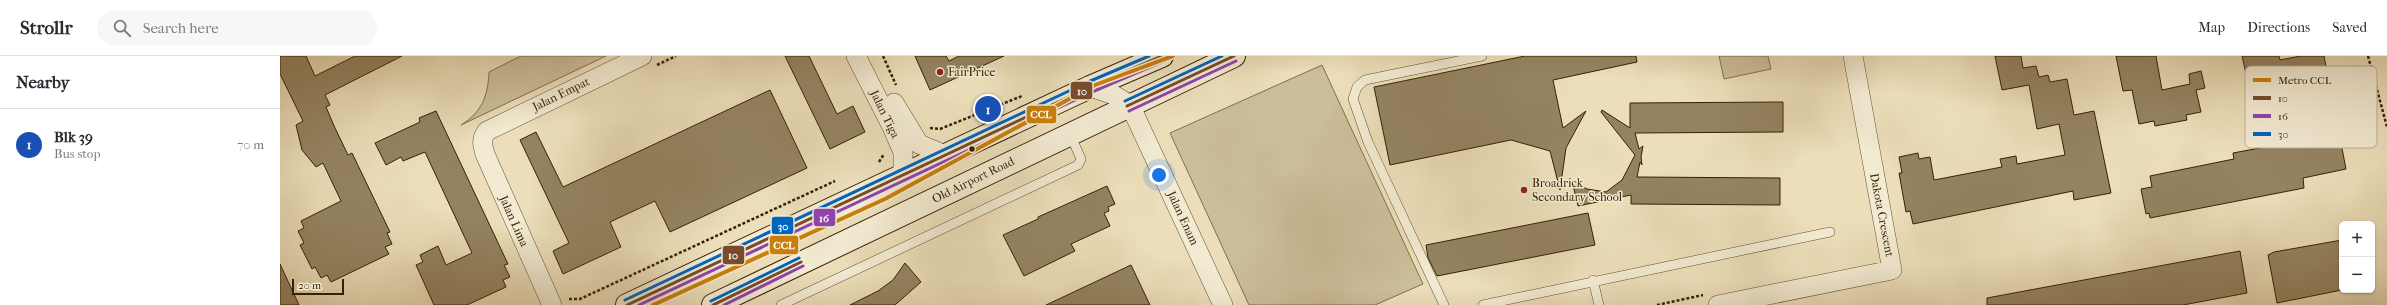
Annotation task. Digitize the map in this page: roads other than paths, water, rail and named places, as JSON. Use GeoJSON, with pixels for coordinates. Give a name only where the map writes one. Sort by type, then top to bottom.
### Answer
{"type":"FeatureCollection","features":[{"type":"Feature","properties":{"kind":"main road"},"geometry":{"type":"LineString","coordinates":[[627,305],[1090,87],[1162,56]]}},
{"type":"Feature","properties":{"kind":"main road","name":"Old Airport Road"},"geometry":{"type":"LineString","coordinates":[[713,305],[1234,56]]}},
{"type":"Feature","properties":{"kind":"street","name":"Jalan Empat"},"geometry":{"type":"LineString","coordinates":[[483,137],[488,131],[642,56]]}},
{"type":"Feature","properties":{"kind":"street","name":"Jalan Tiga"},"geometry":{"type":"LineString","coordinates":[[856,56],[892,127],[902,152],[902,176]]}},
{"type":"Feature","properties":{"kind":"street","name":"Jalan Tiga"},"geometry":{"type":"LineString","coordinates":[[871,56],[903,122],[919,144],[945,155]]}},
{"type":"Feature","properties":{"kind":"street","name":"Dakota Crescent"},"geometry":{"type":"LineString","coordinates":[[1718,305],[1892,270],[1853,56]]}},
{"type":"Feature","properties":{"kind":"street"},"geometry":{"type":"LineString","coordinates":[[1090,87],[1114,95],[1130,105]]}},
{"type":"Feature","properties":{"kind":"street","name":"Jalan Enam"},"geometry":{"type":"LineString","coordinates":[[1130,105],[1223,305]]}},
{"type":"Feature","properties":{"kind":"street","name":"Jalan Lima"},"geometry":{"type":"LineString","coordinates":[[483,137],[481,143],[485,154],[554,301]]}},
{"type":"Feature","properties":{"kind":"lane"},"geometry":{"type":"LineString","coordinates":[[1444,305],[1368,142],[1353,99],[1357,87],[1365,80],[1429,69],[1482,56]]}},
{"type":"Feature","properties":{"kind":"lane"},"geometry":{"type":"LineString","coordinates":[[781,305],[1078,164],[1081,159],[1070,134]]}},
{"type":"Feature","properties":{"kind":"lane"},"geometry":{"type":"LineString","coordinates":[[1483,305],[1593,280],[1830,232]]}},
{"type":"Feature","properties":{"kind":"lane"},"geometry":{"type":"LineString","coordinates":[[1593,280],[1599,305]]}},
{"type":"Feature","properties":{"kind":"metro line","name":"CCL"},"geometry":{"type":"LineString","coordinates":[[653,305],[885,199],[1095,85],[1173,56]]}},
{"type":"Feature","properties":{"kind":"place","name":"FairPrice"},"geometry":{"type":"Point","coordinates":[940,72]}},
{"type":"Feature","properties":{"kind":"place","name":"Blk 39"},"geometry":{"type":"Point","coordinates":[988,109]}},
{"type":"Feature","properties":{"kind":"place","name":"Broadrick Secondary School"},"geometry":{"type":"Point","coordinates":[1524,190]}}]}
